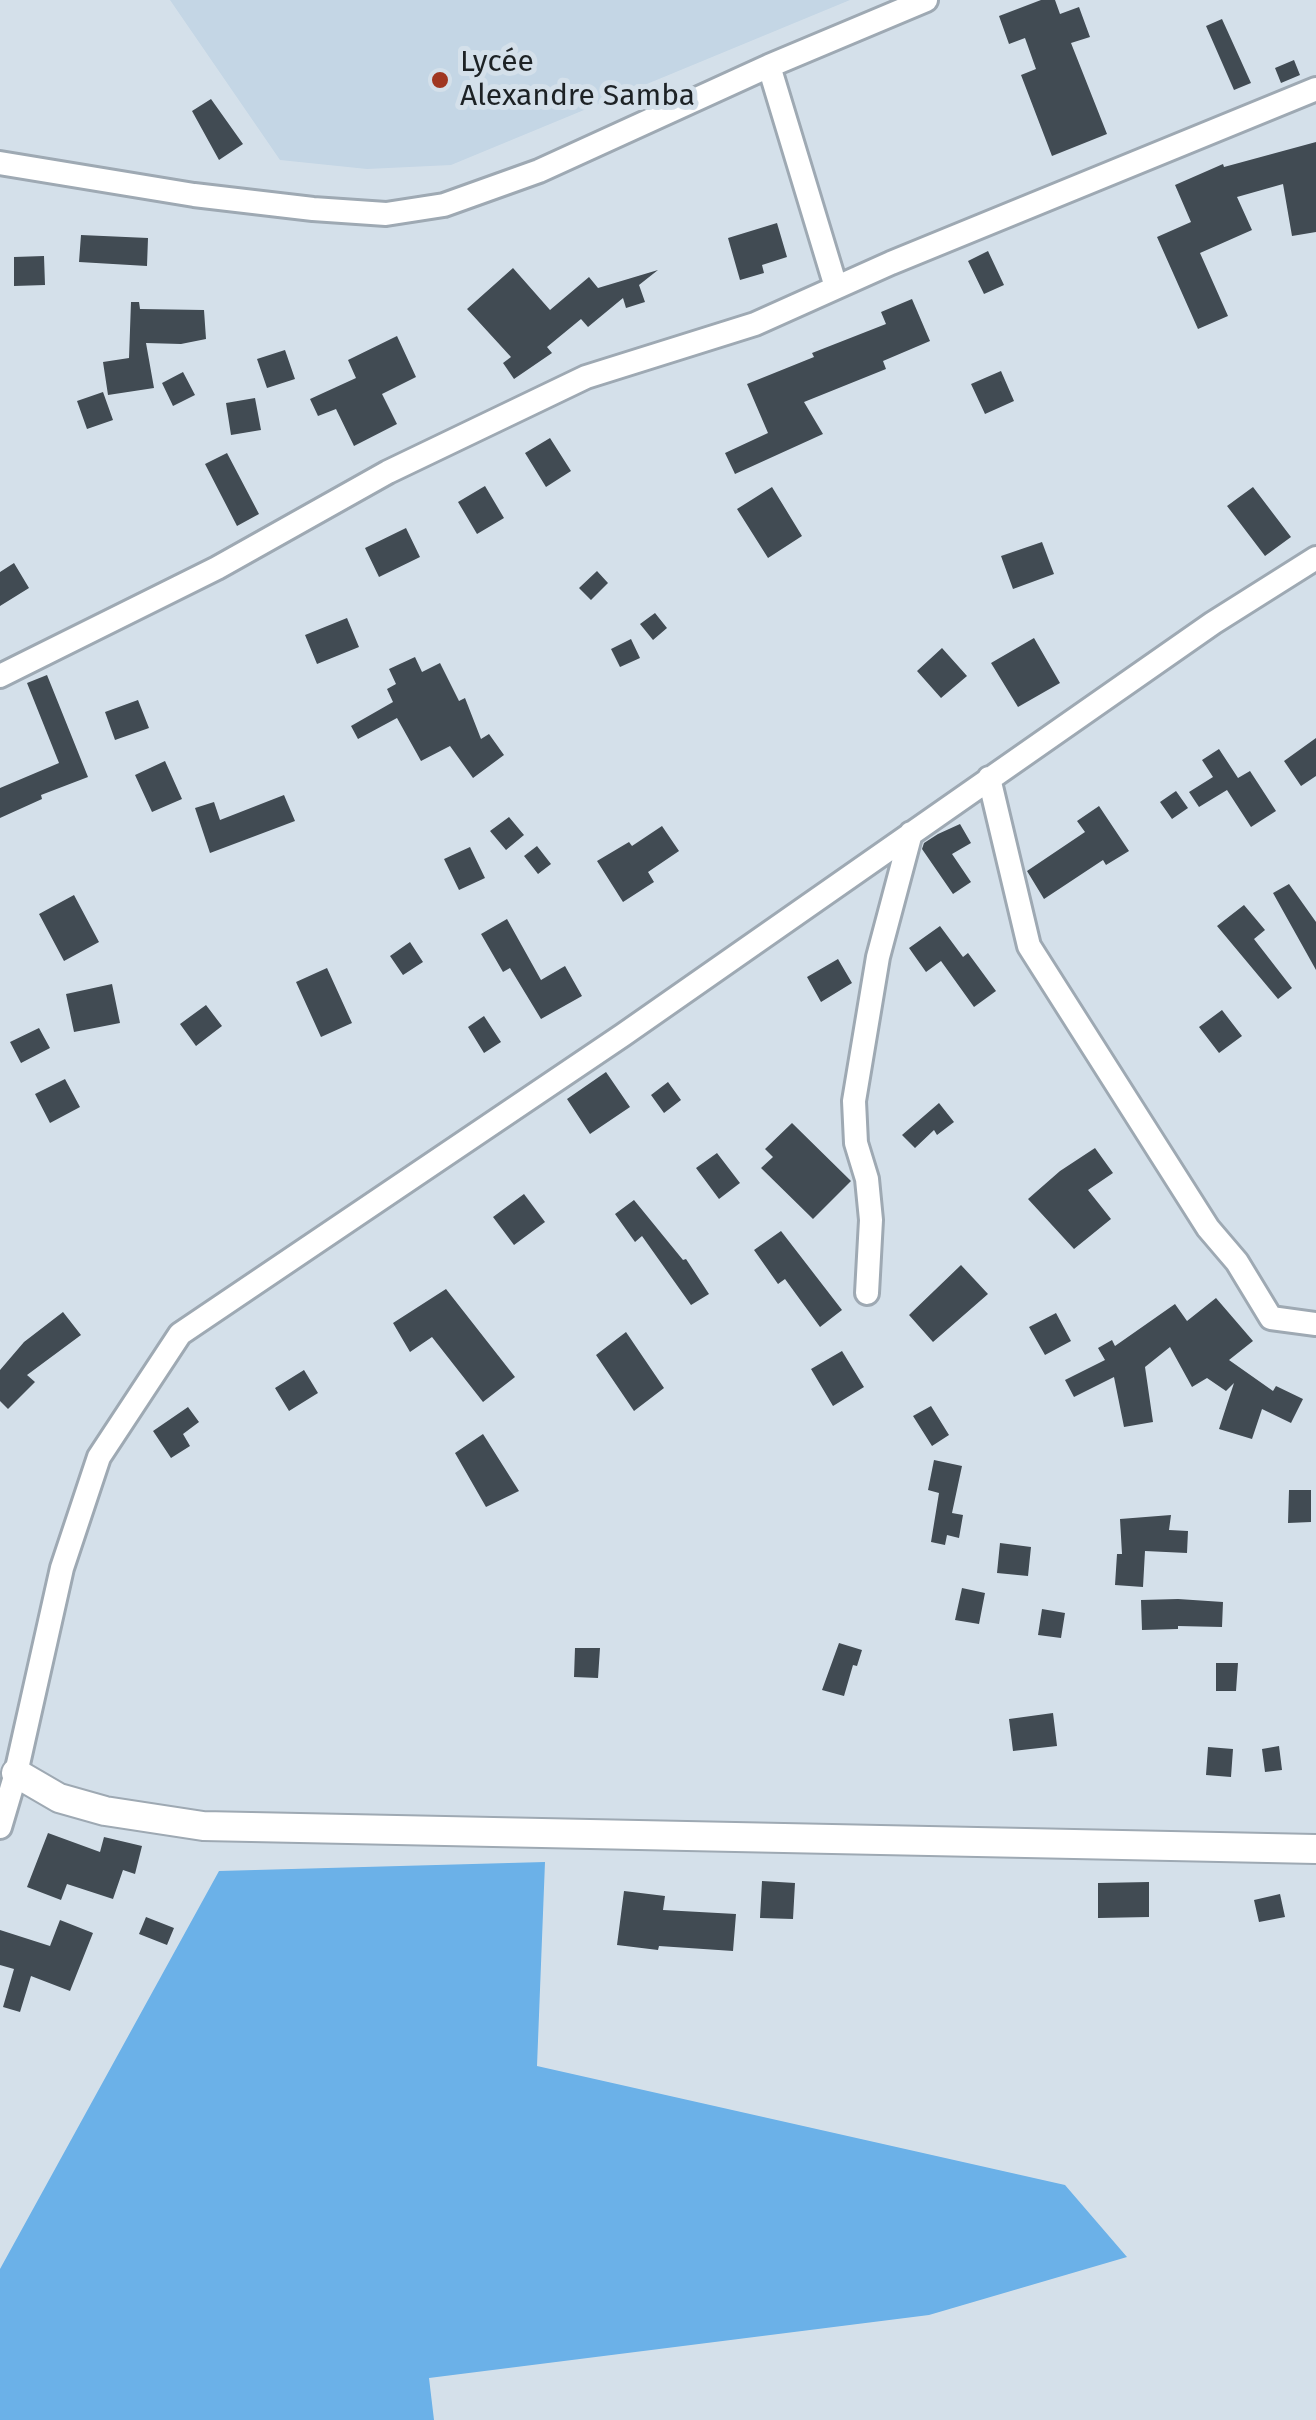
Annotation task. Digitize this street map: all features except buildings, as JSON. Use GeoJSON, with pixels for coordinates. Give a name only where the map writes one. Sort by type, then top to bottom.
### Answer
{"type":"FeatureCollection","features":[{"type":"Feature","properties":{"kind":"street"},"geometry":{"type":"LineString","coordinates":[[0,163],[194,195],[313,209],[386,214],[444,205],[539,171],[769,66],[926,0]]}},
{"type":"Feature","properties":{"kind":"street"},"geometry":{"type":"LineString","coordinates":[[769,66],[836,288]]}},
{"type":"Feature","properties":{"kind":"street"},"geometry":{"type":"LineString","coordinates":[[0,676],[217,568],[388,472],[586,377],[756,324],[1316,89]]}},
{"type":"Feature","properties":{"kind":"street"},"geometry":{"type":"LineString","coordinates":[[0,1827],[8,1769],[62,1568],[99,1457],[180,1334],[623,1035],[1212,623],[1316,558]]}},
{"type":"Feature","properties":{"kind":"street"},"geometry":{"type":"LineString","coordinates":[[990,778],[1029,946],[1208,1228],[1237,1262],[1271,1318],[1316,1324]]}},
{"type":"Feature","properties":{"kind":"street"},"geometry":{"type":"LineString","coordinates":[[867,1294],[870,1220],[867,1179],[856,1143],[854,1101],[878,956],[910,833]]}},
{"type":"Feature","properties":{"kind":"street"},"geometry":{"type":"LineString","coordinates":[[8,1769],[60,1798],[105,1811],[203,1826],[1316,1849]]}},
{"type":"Feature","properties":{"kind":"shaded area","name":"Lycée Alexandre Samba"},"geometry":{"type":"Polygon","coordinates":[[[170,0],[850,0],[451,165],[367,169],[280,160],[170,0]]]}},
{"type":"Feature","properties":{"kind":"shaded area"},"geometry":{"type":"Polygon","coordinates":[[[545,1862],[537,2066],[1065,2185],[1127,2257],[929,2315],[429,2378],[434,2420],[0,2420],[0,2269],[219,1871],[545,1862]]]}},
{"type":"Feature","properties":{"kind":"place","name":"Lycée Alexandre Samba"},"geometry":{"type":"Point","coordinates":[440,80]}}]}
